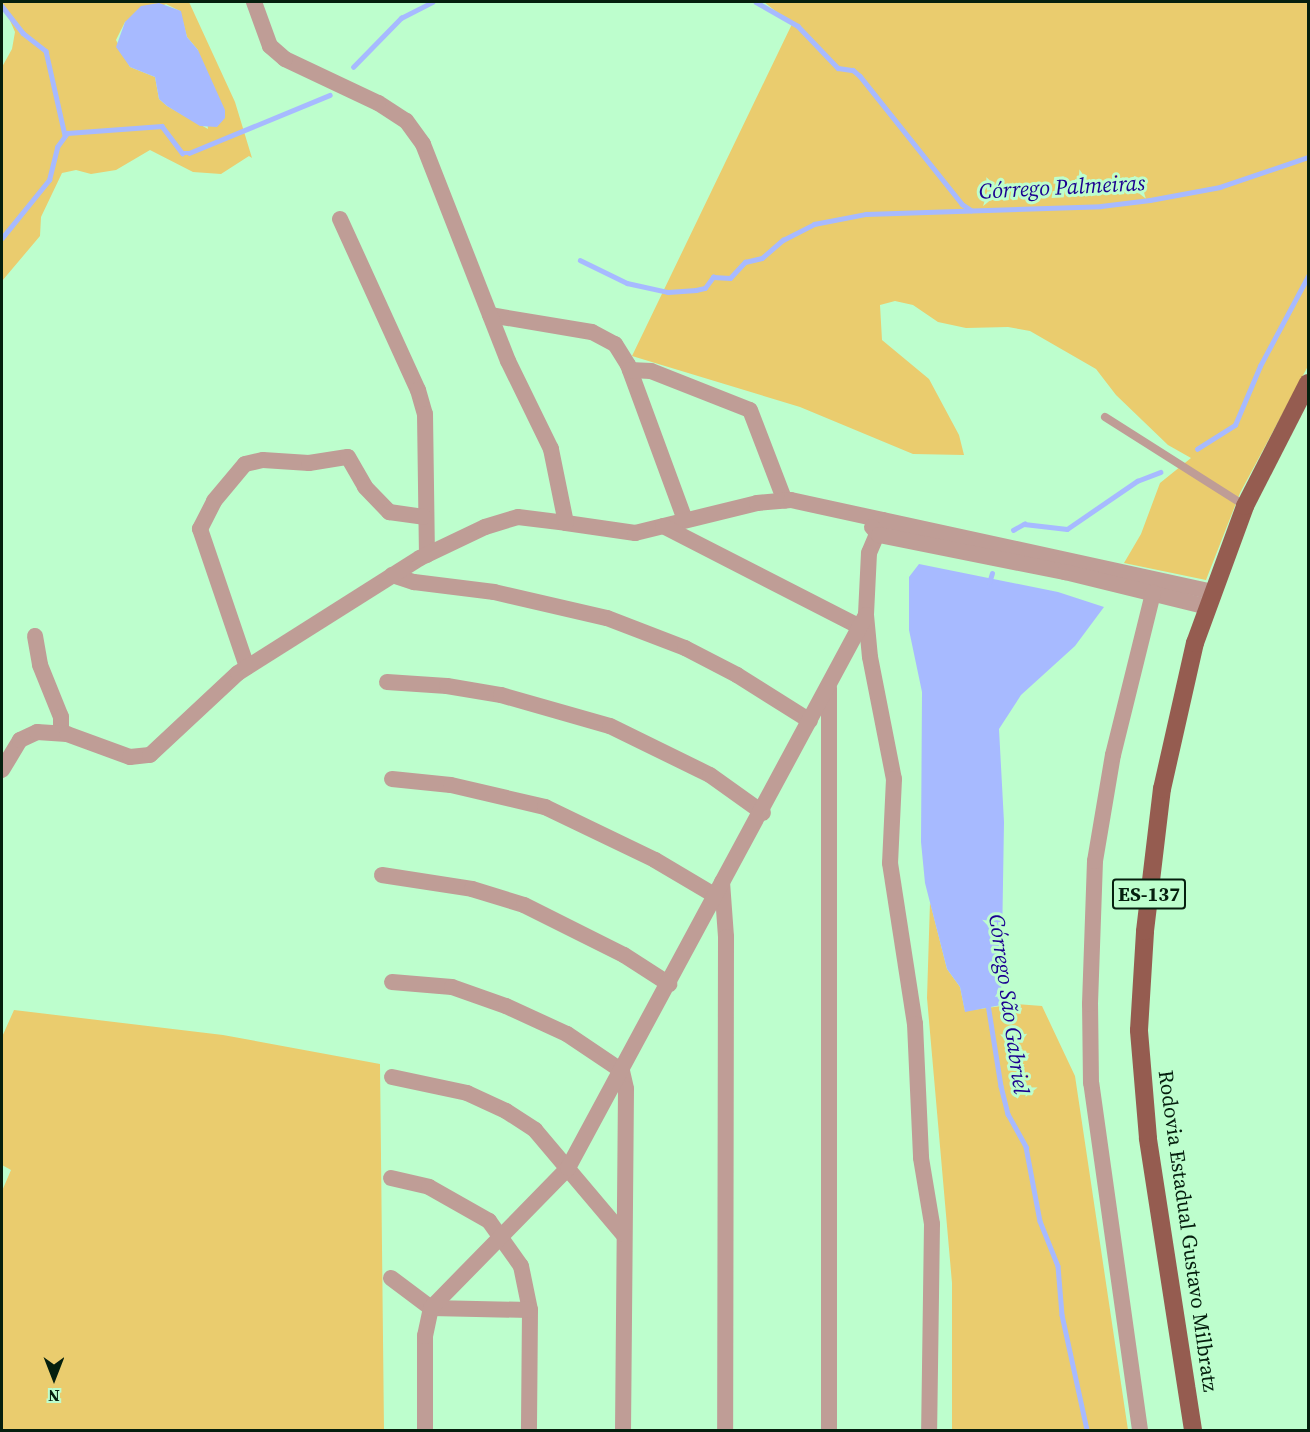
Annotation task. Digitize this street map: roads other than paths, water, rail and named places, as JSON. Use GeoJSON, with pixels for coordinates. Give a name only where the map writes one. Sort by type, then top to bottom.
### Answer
{"type":"FeatureCollection","features":[{"type":"Feature","properties":{"kind":"main road","name":"Rodovia Estadual Gustavo Milbratz"},"geometry":{"type":"LineString","coordinates":[[1193,1431],[1148,1138],[1140,1030],[1145,931],[1162,789],[1180,699],[1210,600],[1245,506],[1308,383]]}},
{"type":"Feature","properties":{"kind":"street"},"geometry":{"type":"LineString","coordinates":[[254,2],[270,46],[285,59],[341,84],[406,121],[423,144],[508,361],[551,449],[567,523]]}},
{"type":"Feature","properties":{"kind":"street"},"geometry":{"type":"LineString","coordinates":[[340,219],[418,390],[426,421],[424,517],[426,555]]}},
{"type":"Feature","properties":{"kind":"street"},"geometry":{"type":"LineString","coordinates":[[490,315],[592,332],[615,344],[630,370],[685,520]]}},
{"type":"Feature","properties":{"kind":"street"},"geometry":{"type":"LineString","coordinates":[[630,370],[651,371],[750,410],[785,501]]}},
{"type":"Feature","properties":{"kind":"street"},"geometry":{"type":"LineString","coordinates":[[247,667],[200,529],[214,501],[245,464],[263,459],[309,463],[348,457],[365,487],[388,512],[424,517]]}},
{"type":"Feature","properties":{"kind":"street"},"geometry":{"type":"LineString","coordinates":[[2,770],[20,740],[37,732],[61,733],[130,758],[150,755],[247,667],[426,555],[485,527],[518,517],[619,533],[663,526],[757,503],[785,501],[818,503],[864,516],[881,528],[1153,593],[1210,600]]}},
{"type":"Feature","properties":{"kind":"street"},"geometry":{"type":"LineString","coordinates":[[663,526],[862,620]]}},
{"type":"Feature","properties":{"kind":"street"},"geometry":{"type":"LineString","coordinates":[[881,528],[1210,600]]}},
{"type":"Feature","properties":{"kind":"street"},"geometry":{"type":"LineString","coordinates":[[881,528],[869,553],[862,620],[894,779],[890,863],[915,1024],[921,1158],[932,1224],[929,1431]]}},
{"type":"Feature","properties":{"kind":"street"},"geometry":{"type":"LineString","coordinates":[[392,575],[414,582],[494,592],[607,618],[685,648],[737,675],[810,721]]}},
{"type":"Feature","properties":{"kind":"street"},"geometry":{"type":"LineString","coordinates":[[1140,1431],[1091,1083],[1091,958],[1095,861],[1103,808],[1153,593]]}},
{"type":"Feature","properties":{"kind":"street"},"geometry":{"type":"LineString","coordinates":[[425,1431],[425,1336],[431,1308],[502,1239],[568,1168],[669,984],[718,889],[763,813],[862,620]]}},
{"type":"Feature","properties":{"kind":"street"},"geometry":{"type":"LineString","coordinates":[[35,636],[40,665],[61,717],[61,733]]}},
{"type":"Feature","properties":{"kind":"street"},"geometry":{"type":"LineString","coordinates":[[387,682],[447,686],[501,695],[610,726],[710,775],[763,813]]}},
{"type":"Feature","properties":{"kind":"street"},"geometry":{"type":"LineString","coordinates":[[829,687],[829,1431]]}},
{"type":"Feature","properties":{"kind":"street"},"geometry":{"type":"LineString","coordinates":[[392,779],[451,784],[545,807],[718,889]]}},
{"type":"Feature","properties":{"kind":"street"},"geometry":{"type":"LineString","coordinates":[[382,875],[472,890],[524,905],[624,955],[669,984]]}},
{"type":"Feature","properties":{"kind":"street"},"geometry":{"type":"LineString","coordinates":[[718,889],[726,936],[725,1431]]}},
{"type":"Feature","properties":{"kind":"street"},"geometry":{"type":"LineString","coordinates":[[392,982],[452,987],[506,1006],[567,1034],[622,1071],[626,1089],[623,1431]]}},
{"type":"Feature","properties":{"kind":"street"},"geometry":{"type":"LineString","coordinates":[[392,1077],[467,1093],[506,1110],[535,1131],[623,1234]]}},
{"type":"Feature","properties":{"kind":"street"},"geometry":{"type":"LineString","coordinates":[[391,1178],[429,1187],[459,1201],[489,1221],[521,1266],[530,1310],[529,1431]]}},
{"type":"Feature","properties":{"kind":"street"},"geometry":{"type":"LineString","coordinates":[[391,1278],[431,1308],[530,1310]]}},
{"type":"Feature","properties":{"kind":"lane"},"geometry":{"type":"LineString","coordinates":[[1105,417],[1245,506]]}},
{"type":"Feature","properties":{"kind":"water"},"geometry":{"type":"Polygon","coordinates":[[[159,3],[181,11],[187,37],[198,50],[225,110],[225,118],[217,127],[200,126],[167,106],[159,99],[155,77],[130,67],[116,47],[125,22],[141,6],[159,3]]]}},
{"type":"Feature","properties":{"kind":"water"},"geometry":{"type":"Polygon","coordinates":[[[919,564],[1058,592],[1104,607],[1075,646],[1021,695],[999,729],[1004,822],[1001,1005],[965,1012],[960,987],[947,969],[925,883],[921,842],[922,692],[909,630],[909,577],[919,564]]]}},
{"type":"Feature","properties":{"kind":"waterway","name":"Córrego Palmeiras"},"geometry":{"type":"LineString","coordinates":[[353,67],[401,18],[432,2]]}},
{"type":"Feature","properties":{"kind":"waterway","name":"Córrego Palmeiras"},"geometry":{"type":"LineString","coordinates":[[756,2],[798,26],[838,68],[853,70],[860,76],[962,204],[971,210]]}},
{"type":"Feature","properties":{"kind":"waterway"},"geometry":{"type":"LineString","coordinates":[[2,6],[23,33],[46,51],[65,135]]}},
{"type":"Feature","properties":{"kind":"waterway","name":"Córrego Palmeiras"},"geometry":{"type":"LineString","coordinates":[[2,238],[49,180],[57,147],[67,133],[162,126],[182,153],[189,153],[330,95]]}},
{"type":"Feature","properties":{"kind":"waterway"},"geometry":{"type":"LineString","coordinates":[[580,260],[627,283],[668,292],[696,290],[705,288],[713,277],[730,278],[745,262],[762,258],[783,240],[814,224],[866,214],[1101,206],[1150,200],[1220,187],[1308,157]]}},
{"type":"Feature","properties":{"kind":"waterway","name":"Córrego São Gabriel"},"geometry":{"type":"LineString","coordinates":[[1197,449],[1235,425],[1260,366],[1308,276]]}},
{"type":"Feature","properties":{"kind":"waterway","name":"Córrego São Gabriel"},"geometry":{"type":"LineString","coordinates":[[1013,530],[1024,524],[1067,529],[1137,481],[1160,472]]}},
{"type":"Feature","properties":{"kind":"waterway","name":"Córrego São Gabriel"},"geometry":{"type":"LineString","coordinates":[[989,583],[992,573]]}},
{"type":"Feature","properties":{"kind":"waterway","name":"Córrego São Gabriel"},"geometry":{"type":"LineString","coordinates":[[988,1004],[1001,1086],[1008,1114],[1026,1147],[1040,1221],[1058,1266],[1062,1315],[1087,1430]]}}]}
